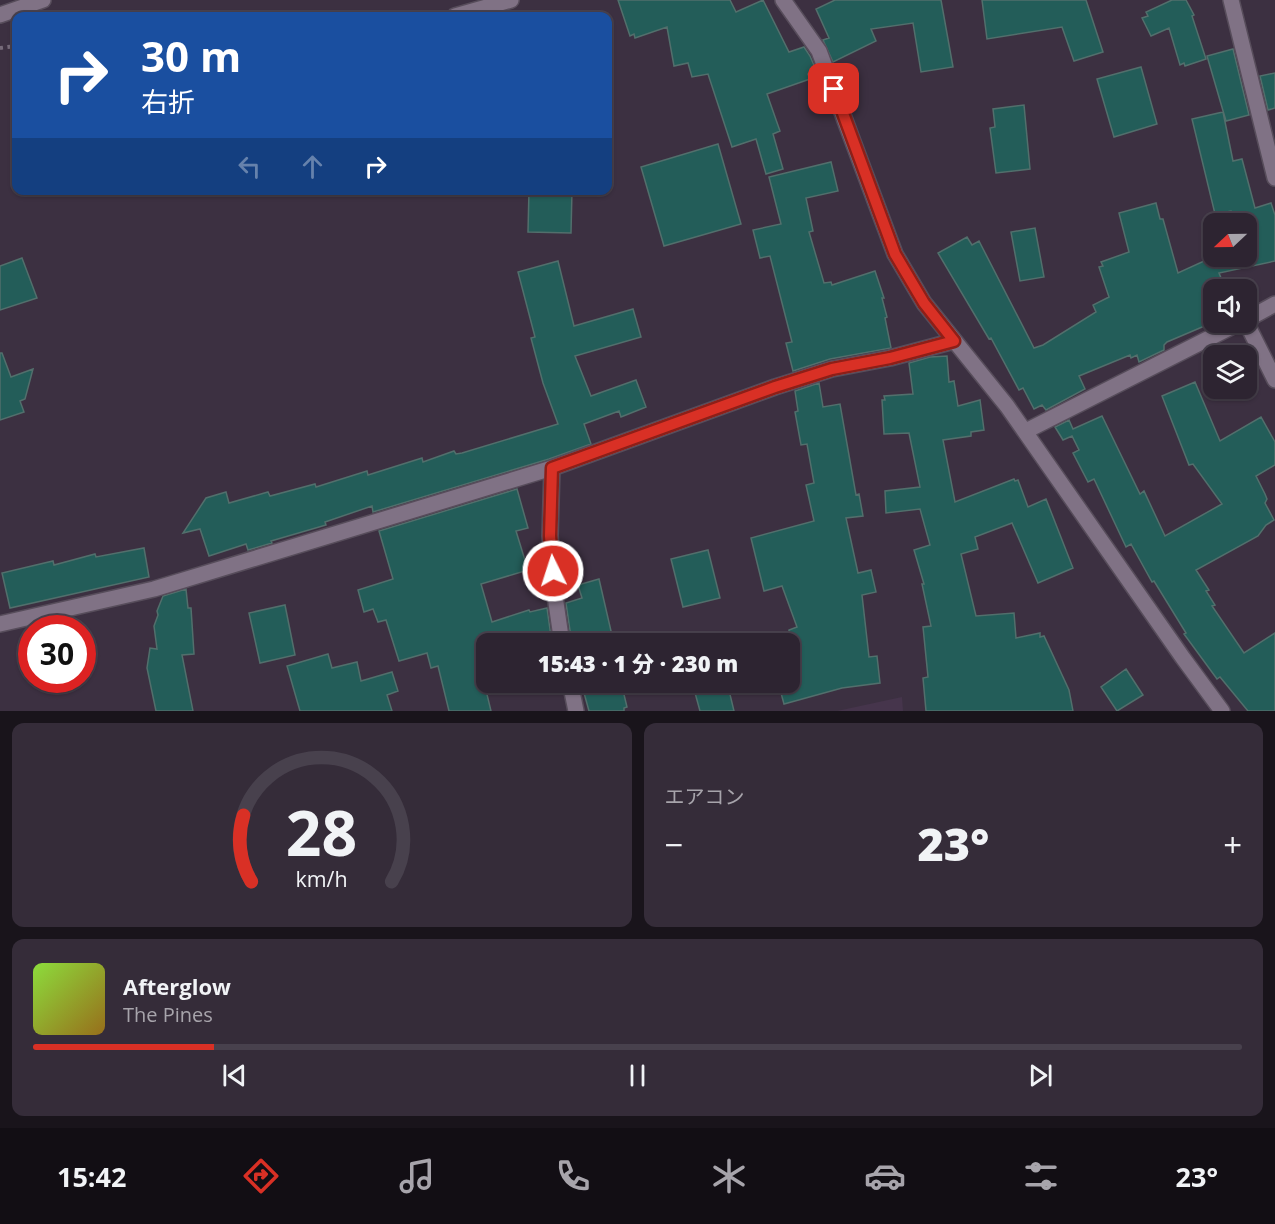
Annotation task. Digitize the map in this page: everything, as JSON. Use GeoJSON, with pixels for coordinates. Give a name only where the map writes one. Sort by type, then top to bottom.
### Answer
{"type":"FeatureCollection","features":[{"type":"Feature","properties":{"kind":"street"},"geometry":{"type":"LineString","coordinates":[[0,15],[43,0]]}},
{"type":"Feature","properties":{"kind":"street"},"geometry":{"type":"LineString","coordinates":[[469,12],[511,0]]}},
{"type":"Feature","properties":{"kind":"street"},"geometry":{"type":"LineString","coordinates":[[783,0],[819,51],[895,254],[924,303],[1026,431],[1222,711]]}},
{"type":"Feature","properties":{"kind":"street"},"geometry":{"type":"LineString","coordinates":[[1231,0],[1275,178]]}},
{"type":"Feature","properties":{"kind":"street"},"geometry":{"type":"LineString","coordinates":[[1257,315],[1275,304]]}},
{"type":"Feature","properties":{"kind":"street"},"geometry":{"type":"LineString","coordinates":[[1026,431],[1223,333]]}},
{"type":"Feature","properties":{"kind":"street"},"geometry":{"type":"LineString","coordinates":[[1251,333],[1275,380]]}},
{"type":"Feature","properties":{"kind":"street"},"geometry":{"type":"LineString","coordinates":[[0,624],[154,588],[552,468],[775,387],[832,369],[890,358],[954,341]]}},
{"type":"Feature","properties":{"kind":"street"},"geometry":{"type":"LineString","coordinates":[[552,468],[550,536],[560,633]]}},
{"type":"Feature","properties":{"kind":"street"},"geometry":{"type":"LineString","coordinates":[[572,693],[575,711]]}},
{"type":"Feature","properties":{"kind":"shaded area"},"geometry":{"type":"Polygon","coordinates":[[[902,697],[903,711],[837,711],[902,697]]]}},
{"type":"Feature","properties":{"kind":"building"},"geometry":{"type":"Polygon","coordinates":[[[618,0],[730,0],[736,12],[763,0],[789,52],[804,47],[816,70],[808,74],[810,79],[767,94],[780,131],[773,134],[783,169],[766,174],[756,139],[732,147],[708,74],[692,77],[688,63],[674,66],[667,27],[635,38],[634,34],[630,36],[618,0]]]}},
{"type":"Feature","properties":{"kind":"building"},"geometry":{"type":"Polygon","coordinates":[[[835,0],[941,0],[953,67],[921,72],[913,23],[871,29],[876,41],[833,62],[823,40],[829,38],[816,9],[835,0]]]}},
{"type":"Feature","properties":{"kind":"building"},"geometry":{"type":"Polygon","coordinates":[[[982,0],[1086,0],[1103,52],[1074,61],[1062,27],[987,39],[982,0]]]}},
{"type":"Feature","properties":{"kind":"building"},"geometry":{"type":"Polygon","coordinates":[[[1172,0],[1186,0],[1194,15],[1192,16],[1206,59],[1185,66],[1184,63],[1180,65],[1169,28],[1151,36],[1142,18],[1148,16],[1146,12],[1172,0]]]}},
{"type":"Feature","properties":{"kind":"building"},"geometry":{"type":"Polygon","coordinates":[[[1233,49],[1249,115],[1226,121],[1207,56],[1233,49]]]}},
{"type":"Feature","properties":{"kind":"building"},"geometry":{"type":"Polygon","coordinates":[[[1141,67],[1157,124],[1114,137],[1097,79],[1141,67]]]}},
{"type":"Feature","properties":{"kind":"building"},"geometry":{"type":"Polygon","coordinates":[[[1275,73],[1275,108],[1268,110],[1260,76],[1275,73]]]}},
{"type":"Feature","properties":{"kind":"building"},"geometry":{"type":"Polygon","coordinates":[[[1024,105],[1030,169],[996,173],[990,128],[995,127],[993,109],[1024,105]]]}},
{"type":"Feature","properties":{"kind":"building"},"geometry":{"type":"Polygon","coordinates":[[[1223,112],[1233,161],[1242,159],[1255,208],[1271,203],[1275,215],[1275,261],[1257,265],[1257,213],[1231,213],[1231,211],[1215,213],[1192,119],[1223,112]]]}},
{"type":"Feature","properties":{"kind":"building"},"geometry":{"type":"Polygon","coordinates":[[[718,144],[741,224],[664,246],[641,167],[718,144]]]}},
{"type":"Feature","properties":{"kind":"building"},"geometry":{"type":"Polygon","coordinates":[[[831,162],[838,191],[806,198],[813,231],[809,232],[824,283],[831,282],[832,285],[875,271],[884,298],[882,298],[891,348],[830,359],[793,371],[786,343],[792,342],[770,256],[760,258],[753,230],[781,224],[769,177],[831,162]]]}},
{"type":"Feature","properties":{"kind":"building"},"geometry":{"type":"Polygon","coordinates":[[[529,195],[572,195],[571,233],[528,232],[529,195]]]}},
{"type":"Feature","properties":{"kind":"building"},"geometry":{"type":"Polygon","coordinates":[[[1156,203],[1160,219],[1163,219],[1178,273],[1203,262],[1203,267],[1247,267],[1219,273],[1221,279],[1203,279],[1203,327],[1167,342],[1164,350],[1139,362],[1137,355],[1131,358],[1130,355],[1079,376],[1085,389],[1046,410],[1042,405],[1034,409],[1023,388],[1019,390],[991,338],[989,339],[938,253],[967,237],[972,245],[979,241],[1034,348],[1043,345],[1096,312],[1093,305],[1109,297],[1099,267],[1103,266],[1101,262],[1129,252],[1119,213],[1156,203]]]}},
{"type":"Feature","properties":{"kind":"building"},"geometry":{"type":"Polygon","coordinates":[[[1035,228],[1044,277],[1020,281],[1011,232],[1035,228]]]}},
{"type":"Feature","properties":{"kind":"building"},"geometry":{"type":"Polygon","coordinates":[[[22,258],[37,298],[0,310],[0,266],[22,258]]]}},
{"type":"Feature","properties":{"kind":"building"},"geometry":{"type":"Polygon","coordinates":[[[558,261],[574,326],[633,309],[641,337],[575,356],[591,396],[636,380],[646,407],[621,417],[619,411],[584,424],[591,444],[549,459],[373,512],[372,506],[325,522],[326,525],[248,550],[246,544],[209,556],[200,529],[183,533],[206,498],[226,492],[229,503],[268,492],[270,496],[315,484],[316,487],[367,471],[368,475],[422,458],[423,462],[454,451],[456,454],[462,453],[558,424],[543,383],[531,338],[535,337],[518,272],[558,261]]]}},
{"type":"Feature","properties":{"kind":"building"},"geometry":{"type":"Polygon","coordinates":[[[0,353],[2,353],[11,377],[33,369],[25,399],[20,401],[24,412],[0,420],[0,353]]]}},
{"type":"Feature","properties":{"kind":"building"},"geometry":{"type":"Polygon","coordinates":[[[947,356],[949,382],[954,381],[958,406],[980,400],[984,430],[971,432],[971,436],[943,440],[955,502],[1014,479],[1018,480],[1028,507],[1046,499],[1073,568],[1038,583],[1012,523],[975,537],[978,549],[961,554],[976,616],[1014,613],[1016,638],[1040,633],[1040,637],[1044,636],[1069,690],[1073,711],[926,711],[923,678],[928,677],[923,627],[931,626],[922,584],[924,584],[914,550],[930,545],[920,509],[886,513],[885,491],[920,487],[909,433],[884,434],[882,400],[885,400],[884,396],[913,394],[909,363],[930,357],[947,356]]]}},
{"type":"Feature","properties":{"kind":"building"},"geometry":{"type":"Polygon","coordinates":[[[1195,382],[1220,441],[1261,417],[1275,442],[1275,465],[1256,476],[1267,499],[1265,503],[1274,520],[1266,525],[1258,536],[1196,570],[1209,590],[1206,591],[1215,605],[1212,606],[1244,653],[1275,633],[1275,711],[1248,711],[1220,677],[1217,679],[1184,634],[1186,633],[1154,581],[1152,582],[1131,544],[1126,547],[1094,479],[1088,482],[1073,453],[1079,450],[1072,436],[1063,440],[1055,427],[1069,420],[1073,429],[1102,416],[1140,494],[1144,491],[1165,536],[1222,504],[1193,464],[1189,465],[1162,396],[1195,382]]]}},
{"type":"Feature","properties":{"kind":"building"},"geometry":{"type":"Polygon","coordinates":[[[819,383],[823,407],[840,404],[856,495],[859,494],[863,516],[846,518],[858,573],[871,570],[876,592],[862,595],[869,657],[877,656],[880,683],[842,688],[784,704],[781,693],[800,693],[800,633],[789,633],[789,630],[797,627],[782,586],[764,591],[751,538],[814,521],[806,485],[814,483],[807,444],[801,445],[795,412],[798,411],[795,391],[819,383]]]}},
{"type":"Feature","properties":{"kind":"building"},"geometry":{"type":"Polygon","coordinates":[[[517,489],[528,528],[516,531],[528,570],[481,584],[492,622],[529,610],[530,612],[547,608],[550,633],[476,633],[476,693],[487,693],[491,711],[449,711],[438,666],[431,668],[427,653],[399,661],[386,620],[378,622],[373,609],[364,612],[358,590],[393,579],[379,531],[517,489]]]}},
{"type":"Feature","properties":{"kind":"building"},"geometry":{"type":"Polygon","coordinates":[[[144,548],[149,577],[10,608],[2,573],[53,561],[54,565],[95,554],[96,557],[144,548]]]}},
{"type":"Feature","properties":{"kind":"building"},"geometry":{"type":"Polygon","coordinates":[[[708,550],[720,598],[683,607],[671,559],[708,550]]]}},
{"type":"Feature","properties":{"kind":"building"},"geometry":{"type":"Polygon","coordinates":[[[599,579],[611,633],[570,633],[566,603],[582,598],[578,585],[599,579]]]}},
{"type":"Feature","properties":{"kind":"building"},"geometry":{"type":"Polygon","coordinates":[[[186,589],[188,608],[191,608],[194,654],[182,655],[193,711],[156,711],[147,668],[150,648],[157,649],[154,626],[157,611],[163,596],[186,589]]]}},
{"type":"Feature","properties":{"kind":"building"},"geometry":{"type":"Polygon","coordinates":[[[285,605],[295,655],[260,663],[249,613],[285,605]]]}},
{"type":"Feature","properties":{"kind":"building"},"geometry":{"type":"Polygon","coordinates":[[[328,654],[332,668],[357,662],[361,681],[392,672],[398,691],[387,695],[392,711],[300,711],[287,666],[328,654]]]}},
{"type":"Feature","properties":{"kind":"building"},"geometry":{"type":"Polygon","coordinates":[[[1126,669],[1143,695],[1117,711],[1101,687],[1126,669]]]}},
{"type":"Feature","properties":{"kind":"building"},"geometry":{"type":"Polygon","coordinates":[[[584,693],[624,693],[627,707],[624,711],[589,711],[584,693]]]}},
{"type":"Feature","properties":{"kind":"building"},"geometry":{"type":"Polygon","coordinates":[[[695,693],[730,693],[734,711],[700,711],[695,693]]]}},
{"type":"Feature","properties":{"kind":"route"},"geometry":{"type":"LineString","coordinates":[[553,571],[550,536],[552,468],[775,387],[832,369],[890,358],[954,341],[924,303],[895,254],[834,89]]}}]}
